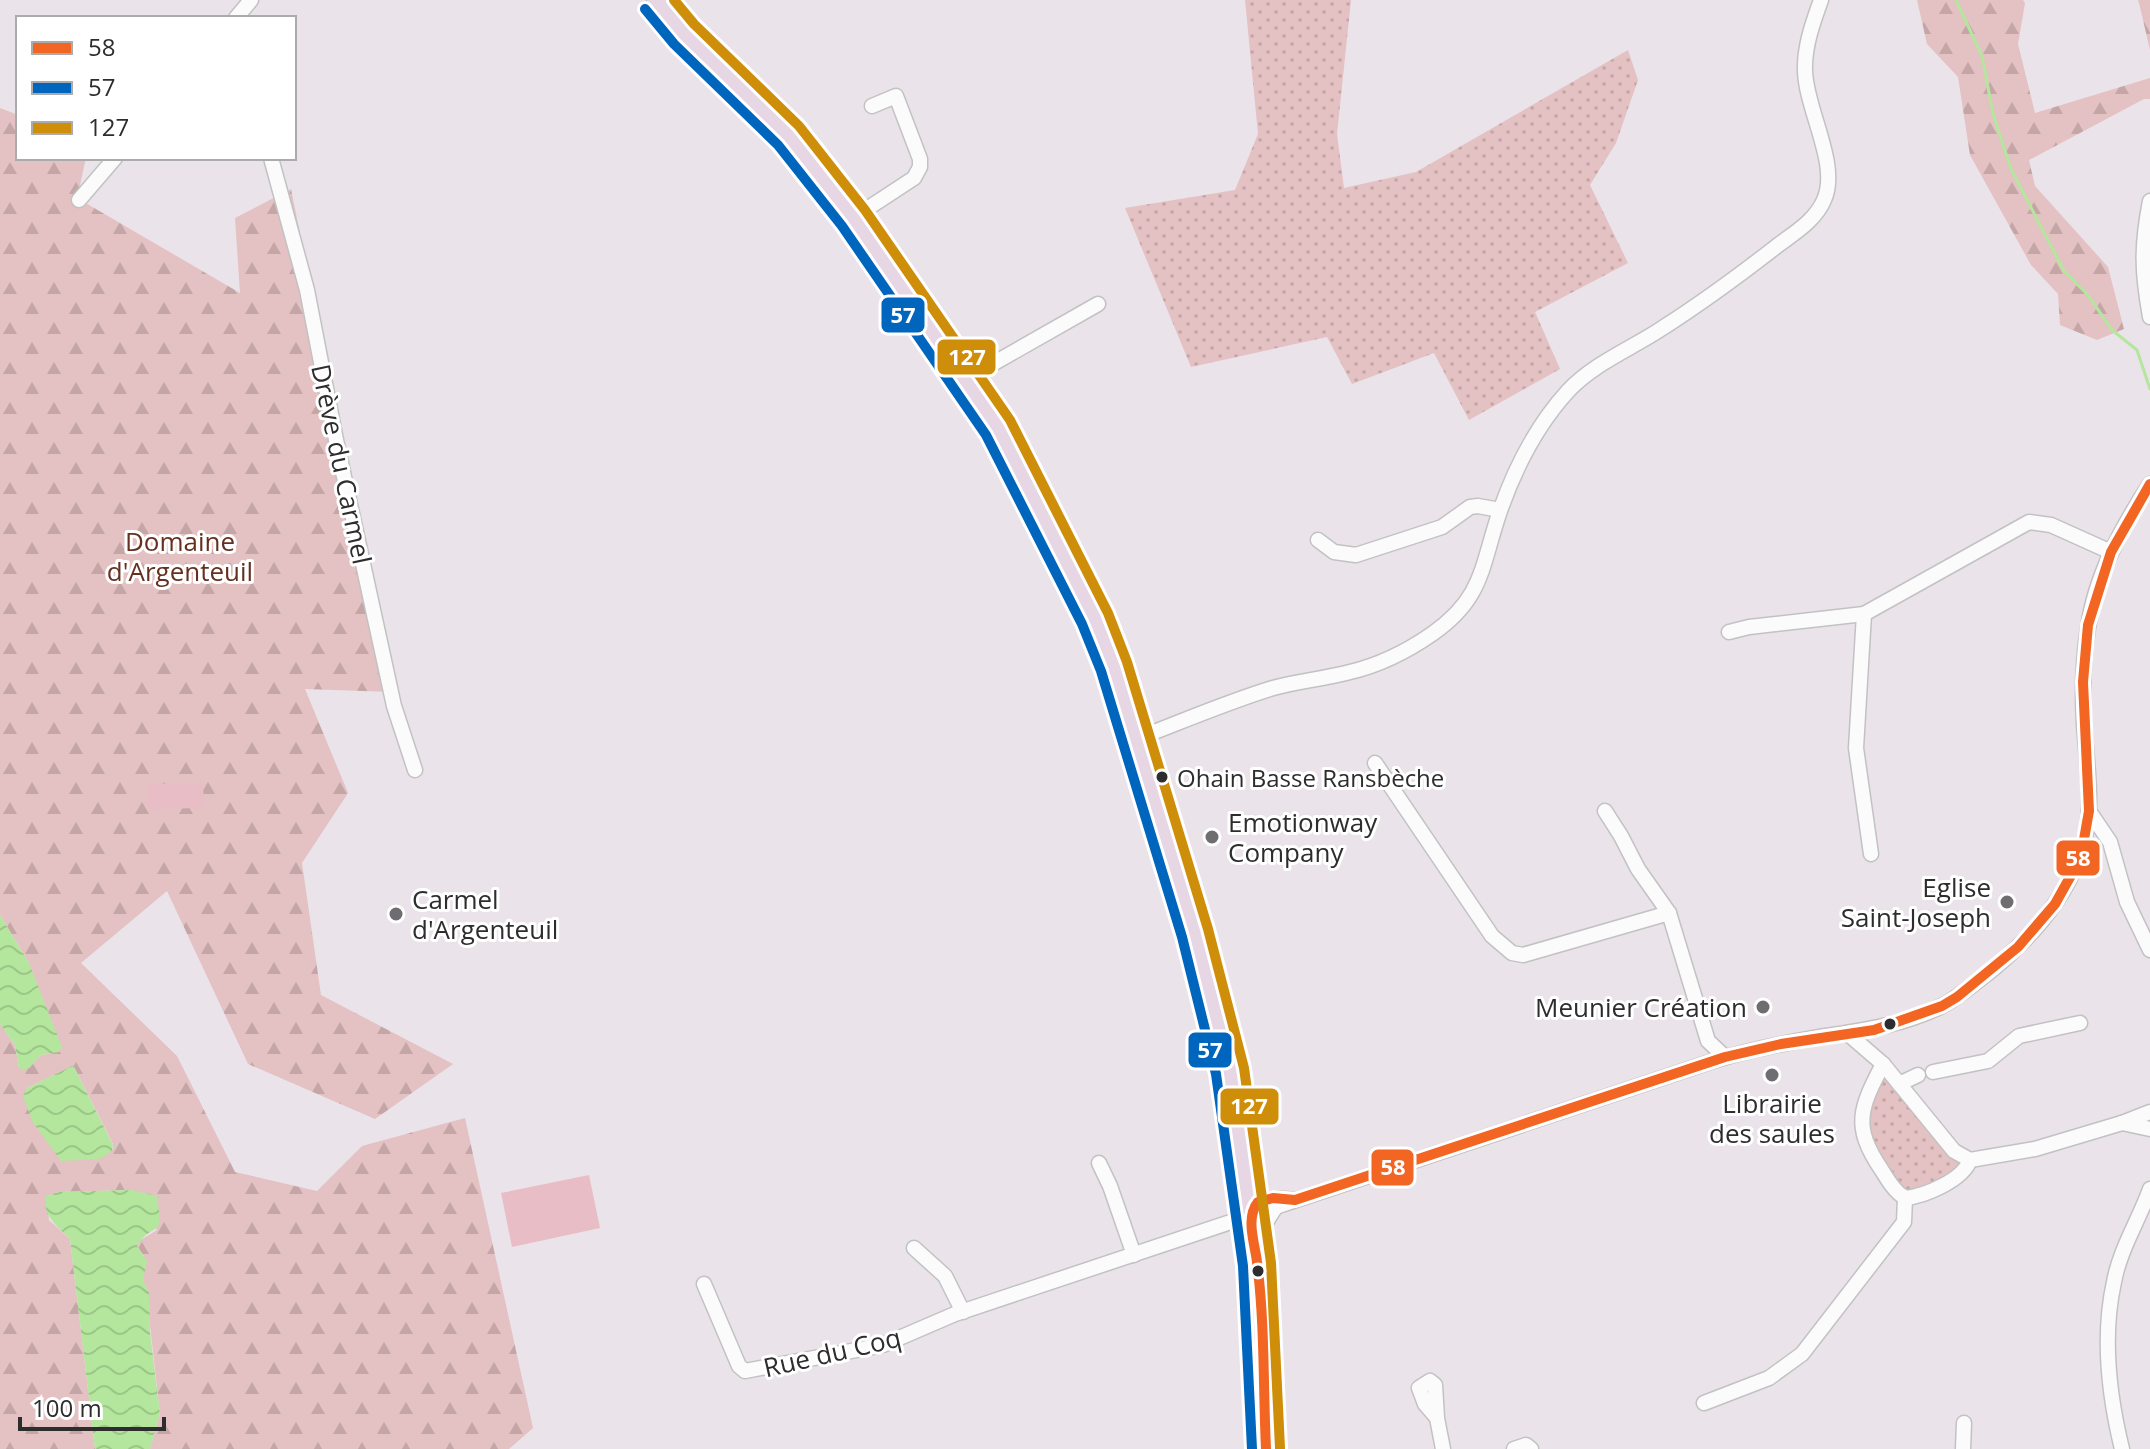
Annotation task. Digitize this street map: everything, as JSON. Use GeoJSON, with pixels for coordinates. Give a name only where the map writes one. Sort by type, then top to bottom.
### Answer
{"type":"FeatureCollection","features":[{"type":"Feature","properties":{"kind":"main road"},"geometry":{"type":"LineString","coordinates":[[656,0],[684,34],[788,135],[813,164],[966,379],[998,428],[1072,568],[1114,666],[1195,933],[1230,1071],[1257,1265],[1266,1449]]}},
{"type":"Feature","properties":{"kind":"street"},"geometry":{"type":"LineString","coordinates":[[1136,739],[1270,689],[1351,672],[1406,651],[1446,624],[1469,601],[1482,572],[1500,510],[1537,432],[1570,389],[1597,367],[1682,316],[1788,238],[1819,211],[1826,197],[1829,171],[1811,109],[1805,70],[1812,23],[1821,0]]}},
{"type":"Feature","properties":{"kind":"street"},"geometry":{"type":"LineString","coordinates":[[853,218],[914,178],[920,167],[920,159],[896,96],[872,106]]}},
{"type":"Feature","properties":{"kind":"street"},"geometry":{"type":"LineString","coordinates":[[79,200],[113,160]]}},
{"type":"Feature","properties":{"kind":"street","name":"Drève du Carmel"},"geometry":{"type":"LineString","coordinates":[[272,160],[307,290],[394,706],[415,770]]}},
{"type":"Feature","properties":{"kind":"street"},"geometry":{"type":"LineString","coordinates":[[2150,201],[2141,254],[2150,317]]}},
{"type":"Feature","properties":{"kind":"street"},"geometry":{"type":"LineString","coordinates":[[966,379],[1098,304]]}},
{"type":"Feature","properties":{"kind":"street","name":"Rue du Coq"},"geometry":{"type":"LineString","coordinates":[[704,1284],[739,1366],[745,1371],[883,1345],[963,1312],[1251,1214],[1260,1201],[1295,1200],[1725,1057],[1781,1044],[1874,1030],[1926,1013],[1957,997],[2037,928],[2074,870],[2083,845],[2089,811],[2083,682],[2088,625],[2111,552],[2150,484]]}},
{"type":"Feature","properties":{"kind":"street"},"geometry":{"type":"LineString","coordinates":[[1318,540],[1334,552],[1356,555],[1442,527],[1470,507],[1500,510]]}},
{"type":"Feature","properties":{"kind":"street"},"geometry":{"type":"LineString","coordinates":[[1729,632],[1864,614],[2029,522],[2051,525],[2111,552]]}},
{"type":"Feature","properties":{"kind":"street"},"geometry":{"type":"LineString","coordinates":[[1864,614],[1856,748],[1871,854]]}},
{"type":"Feature","properties":{"kind":"street"},"geometry":{"type":"LineString","coordinates":[[1375,763],[1492,936],[1512,953],[1523,955],[1669,913]]}},
{"type":"Feature","properties":{"kind":"street"},"geometry":{"type":"LineString","coordinates":[[1605,811],[1638,869],[1669,913],[1708,1041],[1703,1065]]}},
{"type":"Feature","properties":{"kind":"street"},"geometry":{"type":"LineString","coordinates":[[2089,811],[2110,842],[2127,902],[2150,950]]}},
{"type":"Feature","properties":{"kind":"street"},"geometry":{"type":"LineString","coordinates":[[1899,1084],[1926,1074],[1988,1061],[2019,1036],[2080,1023]]}},
{"type":"Feature","properties":{"kind":"street"},"geometry":{"type":"LineString","coordinates":[[1874,1030],[1880,1062],[1862,1109],[1861,1130],[1872,1157],[1896,1191],[1905,1198]]}},
{"type":"Feature","properties":{"kind":"street"},"geometry":{"type":"LineString","coordinates":[[1847,1033],[1880,1062],[1954,1151],[1970,1160],[2021,1153],[2150,1112]]}},
{"type":"Feature","properties":{"kind":"street"},"geometry":{"type":"LineString","coordinates":[[1708,1041],[1725,1057]]}},
{"type":"Feature","properties":{"kind":"street"},"geometry":{"type":"LineString","coordinates":[[2122,1123],[2150,1129]]}},
{"type":"Feature","properties":{"kind":"street"},"geometry":{"type":"LineString","coordinates":[[1905,1198],[1960,1177],[1970,1160]]}},
{"type":"Feature","properties":{"kind":"street"},"geometry":{"type":"LineString","coordinates":[[1099,1163],[1134,1255]]}},
{"type":"Feature","properties":{"kind":"street"},"geometry":{"type":"LineString","coordinates":[[1246,1175],[1273,1203],[1261,1235],[1257,1265]]}},
{"type":"Feature","properties":{"kind":"street"},"geometry":{"type":"LineString","coordinates":[[2122,1449],[2110,1385],[2109,1332],[2114,1282],[2150,1189]]}},
{"type":"Feature","properties":{"kind":"street"},"geometry":{"type":"LineString","coordinates":[[1704,1403],[1769,1378],[1802,1354],[1904,1222],[1905,1198]]}},
{"type":"Feature","properties":{"kind":"street"},"geometry":{"type":"LineString","coordinates":[[914,1248],[945,1276],[963,1312]]}},
{"type":"Feature","properties":{"kind":"street"},"geometry":{"type":"LineString","coordinates":[[1437,1418],[1443,1449]]}},
{"type":"Feature","properties":{"kind":"street"},"geometry":{"type":"LineString","coordinates":[[1963,1449],[1964,1423]]}},
{"type":"Feature","properties":{"kind":"street"},"geometry":{"type":"LineString","coordinates":[[1514,1449],[1526,1445],[1531,1449]]}},
{"type":"Feature","properties":{"kind":"green space"},"geometry":{"type":"Polygon","coordinates":[[[1245,0],[1351,0],[1337,134],[1344,188],[1416,172],[1628,50],[1638,80],[1616,143],[1590,185],[1628,263],[1535,312],[1560,369],[1469,420],[1434,353],[1352,384],[1327,337],[1191,367],[1125,208],[1235,190],[1258,134],[1245,0]]]}},
{"type":"Feature","properties":{"kind":"green space"},"geometry":{"type":"Polygon","coordinates":[[[1917,0],[2023,0],[2018,44],[2035,113],[2150,78],[2150,99],[2144,99],[2029,160],[2035,186],[2108,267],[2124,329],[2097,340],[2060,325],[2058,294],[2031,265],[1970,155],[1958,77],[1927,44],[1917,0]]]}},
{"type":"Feature","properties":{"kind":"green space"},"geometry":{"type":"Polygon","coordinates":[[[2138,0],[2150,0],[2150,50],[2139,3],[2138,0]]]}},
{"type":"Feature","properties":{"kind":"green space","name":"Domaine d'Argenteuil"},"geometry":{"type":"Polygon","coordinates":[[[0,108],[16,114],[16,160],[86,160],[77,198],[240,293],[235,218],[291,189],[392,692],[305,689],[348,793],[302,863],[321,995],[453,1064],[375,1119],[248,1064],[167,891],[81,963],[177,1056],[235,1172],[317,1191],[362,1146],[465,1118],[533,1428],[509,1449],[150,1449],[160,1414],[143,1279],[144,1256],[137,1246],[139,1241],[157,1230],[132,1190],[59,1192],[47,1196],[49,1220],[70,1239],[95,1449],[0,1449],[0,1024],[15,1045],[19,1068],[29,1068],[41,1055],[54,1053],[29,963],[0,915],[0,108]],[[74,1067],[27,1088],[113,1150],[113,1144],[74,1067]]]}},
{"type":"Feature","properties":{"kind":"green space"},"geometry":{"type":"Polygon","coordinates":[[[1883,1072],[1961,1163],[1961,1167],[1925,1188],[1904,1192],[1869,1144],[1865,1108],[1883,1072]]]}},
{"type":"Feature","properties":{"kind":"shaded area"},"geometry":{"type":"Polygon","coordinates":[[[203,783],[204,808],[148,809],[148,784],[203,783]]]}},
{"type":"Feature","properties":{"kind":"shaded area"},"geometry":{"type":"Polygon","coordinates":[[[589,1175],[600,1228],[512,1247],[501,1193],[589,1175]]]}},
{"type":"Feature","properties":{"kind":"water"},"geometry":{"type":"Polygon","coordinates":[[[0,915],[29,963],[62,1047],[59,1052],[41,1055],[23,1070],[19,1068],[15,1045],[0,1024],[0,915]]]}},
{"type":"Feature","properties":{"kind":"water"},"geometry":{"type":"Polygon","coordinates":[[[72,1066],[113,1145],[112,1151],[100,1159],[61,1161],[32,1121],[23,1096],[27,1088],[72,1066]]]}},
{"type":"Feature","properties":{"kind":"water"},"geometry":{"type":"Polygon","coordinates":[[[132,1190],[157,1196],[159,1210],[158,1225],[137,1246],[147,1261],[143,1279],[149,1293],[150,1332],[160,1414],[150,1449],[95,1449],[70,1239],[48,1215],[46,1196],[59,1192],[132,1190]]]}},
{"type":"Feature","properties":{"kind":"waterway"},"geometry":{"type":"LineString","coordinates":[[1956,0],[1982,56],[1993,114],[2011,169],[2064,271],[2088,295],[2112,330],[2137,350],[2150,389]]}},
{"type":"Feature","properties":{"kind":"transit line","name":"127"},"geometry":{"type":"LineString","coordinates":[[674,0],[694,24],[799,126],[865,210],[1010,420],[1108,613],[1127,662],[1208,929],[1244,1068],[1271,1263],[1280,1448]]}},
{"type":"Feature","properties":{"kind":"transit line","name":"57"},"geometry":{"type":"LineString","coordinates":[[645,9],[674,44],[778,145],[842,226],[986,435],[1082,624],[1101,671],[1182,937],[1216,1074],[1243,1266],[1252,1449]]}},
{"type":"Feature","properties":{"kind":"transit line","name":"58"},"geometry":{"type":"LineString","coordinates":[[1266,1449],[1261,1309],[1251,1223],[1258,1202],[1273,1198],[1295,1200],[1725,1057],[1781,1044],[1874,1030],[1942,1006],[2018,947],[2055,904],[2074,870],[2083,845],[2089,811],[2083,682],[2088,625],[2111,552],[2150,484]]}},
{"type":"Feature","properties":{"kind":"place","name":"Ohain Basse Ransbèche"},"geometry":{"type":"Point","coordinates":[1162,777]}},
{"type":"Feature","properties":{"kind":"place","name":"Emotionway Company"},"geometry":{"type":"Point","coordinates":[1212,837]}},
{"type":"Feature","properties":{"kind":"place","name":"Eglise Saint-Joseph"},"geometry":{"type":"Point","coordinates":[2007,902]}},
{"type":"Feature","properties":{"kind":"place","name":"Carmel d'Argenteuil"},"geometry":{"type":"Point","coordinates":[396,914]}},
{"type":"Feature","properties":{"kind":"place","name":"Meunier Création"},"geometry":{"type":"Point","coordinates":[1763,1007]}},
{"type":"Feature","properties":{"kind":"place","name":"Librairie des saules"},"geometry":{"type":"Point","coordinates":[1772,1075]}}]}
